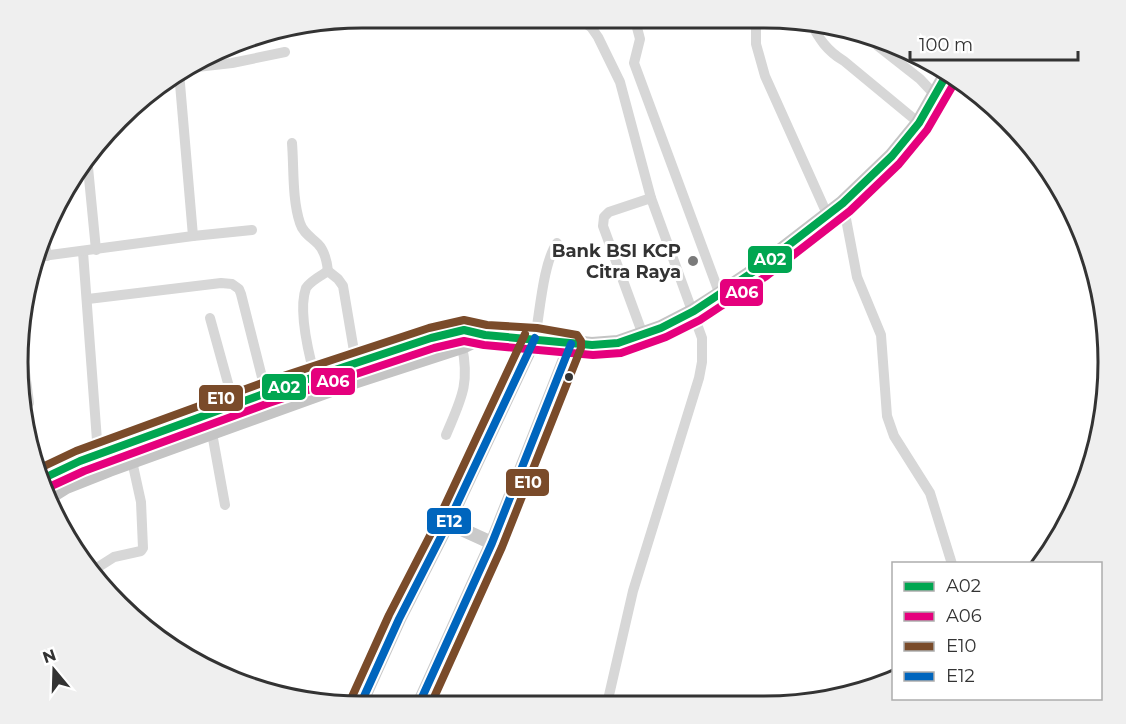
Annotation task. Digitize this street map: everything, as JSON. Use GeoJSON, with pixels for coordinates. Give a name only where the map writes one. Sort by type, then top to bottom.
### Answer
{"type":"FeatureCollection","features":[{"type":"Feature","properties":{"kind":"highway"},"geometry":{"type":"LineString","coordinates":[[49,476],[98,454],[266,393],[431,338],[464,330],[485,335],[535,338],[571,344],[618,343],[643,335],[694,311],[720,295],[843,203],[886,162],[919,123],[943,81]]}},
{"type":"Feature","properties":{"kind":"highway"},"geometry":{"type":"LineString","coordinates":[[55,493],[83,479],[485,335]]}},
{"type":"Feature","properties":{"kind":"main road"},"geometry":{"type":"LineString","coordinates":[[364,696],[535,338]]}},
{"type":"Feature","properties":{"kind":"main road"},"geometry":{"type":"LineString","coordinates":[[423,696],[492,543],[571,344]]}},
{"type":"Feature","properties":{"kind":"main road"},"geometry":{"type":"LineString","coordinates":[[448,523],[492,543]]}},
{"type":"Feature","properties":{"kind":"street"},"geometry":{"type":"LineString","coordinates":[[592,28],[620,82],[651,198],[702,338],[702,362],[633,591],[609,696]]}},
{"type":"Feature","properties":{"kind":"street"},"geometry":{"type":"LineString","coordinates":[[637,28],[640,39],[634,63],[720,295]]}},
{"type":"Feature","properties":{"kind":"street"},"geometry":{"type":"LineString","coordinates":[[756,28],[756,44],[765,76],[827,214]]}},
{"type":"Feature","properties":{"kind":"street"},"geometry":{"type":"LineString","coordinates":[[815,32],[832,54],[844,61],[919,123]]}},
{"type":"Feature","properties":{"kind":"street"},"geometry":{"type":"LineString","coordinates":[[884,51],[936,96]]}},
{"type":"Feature","properties":{"kind":"street"},"geometry":{"type":"LineString","coordinates":[[209,66],[285,52]]}},
{"type":"Feature","properties":{"kind":"street"},"geometry":{"type":"LineString","coordinates":[[180,83],[193,236]]}},
{"type":"Feature","properties":{"kind":"street"},"geometry":{"type":"LineString","coordinates":[[292,142],[300,225],[306,234],[319,245],[327,261],[328,271],[343,286],[356,363]]}},
{"type":"Feature","properties":{"kind":"street"},"geometry":{"type":"LineString","coordinates":[[88,172],[96,250]]}},
{"type":"Feature","properties":{"kind":"street"},"geometry":{"type":"LineString","coordinates":[[643,335],[603,226],[604,217],[609,212],[651,198]]}},
{"type":"Feature","properties":{"kind":"street"},"geometry":{"type":"LineString","coordinates":[[843,203],[857,277],[882,335],[887,416],[894,436],[930,493],[951,562]]}},
{"type":"Feature","properties":{"kind":"street"},"geometry":{"type":"LineString","coordinates":[[46,256],[252,230]]}},
{"type":"Feature","properties":{"kind":"street"},"geometry":{"type":"LineString","coordinates":[[535,338],[548,263],[557,243]]}},
{"type":"Feature","properties":{"kind":"street"},"geometry":{"type":"LineString","coordinates":[[83,252],[98,454]]}},
{"type":"Feature","properties":{"kind":"street"},"geometry":{"type":"LineString","coordinates":[[315,377],[305,332],[305,296],[310,283],[328,271]]}},
{"type":"Feature","properties":{"kind":"street"},"geometry":{"type":"LineString","coordinates":[[88,299],[208,284],[232,284],[239,289],[241,294],[266,393]]}},
{"type":"Feature","properties":{"kind":"street"},"geometry":{"type":"LineString","coordinates":[[210,318],[234,405]]}},
{"type":"Feature","properties":{"kind":"street"},"geometry":{"type":"LineString","coordinates":[[446,435],[463,393],[466,374],[462,345]]}},
{"type":"Feature","properties":{"kind":"street"},"geometry":{"type":"LineString","coordinates":[[212,433],[225,505]]}},
{"type":"Feature","properties":{"kind":"street"},"geometry":{"type":"LineString","coordinates":[[99,567],[114,557],[141,551],[143,548],[140,492],[132,461]]}},
{"type":"Feature","properties":{"kind":"transit line","name":"A02"},"geometry":{"type":"LineString","coordinates":[[49,476],[80,461],[266,393],[431,338],[464,330],[485,335],[592,345],[618,343],[661,328],[694,311],[759,268],[843,203],[892,156],[919,123],[943,81]]}},
{"type":"Feature","properties":{"kind":"transit line","name":"A06"},"geometry":{"type":"LineString","coordinates":[[52,486],[84,471],[269,403],[434,348],[464,341],[484,345],[593,355],[621,353],[666,337],[700,320],[765,277],[850,211],[899,164],[927,130],[952,87]]}},
{"type":"Feature","properties":{"kind":"transit line","name":"E10"},"geometry":{"type":"LineString","coordinates":[[45,466],[76,451],[262,383],[429,328],[464,320],[487,325],[537,328],[577,335],[581,341],[581,348],[502,547],[435,696]]}},
{"type":"Feature","properties":{"kind":"transit line","name":"E10"},"geometry":{"type":"LineString","coordinates":[[353,696],[525,334]]}},
{"type":"Feature","properties":{"kind":"transit line","name":"E12"},"geometry":{"type":"LineString","coordinates":[[364,696],[535,338]]}},
{"type":"Feature","properties":{"kind":"transit line","name":"E12"},"geometry":{"type":"LineString","coordinates":[[423,696],[492,543],[571,344]]}},
{"type":"Feature","properties":{"kind":"place","name":"Bank BSI KCP Citra Raya"},"geometry":{"type":"Point","coordinates":[693,261]}}]}
